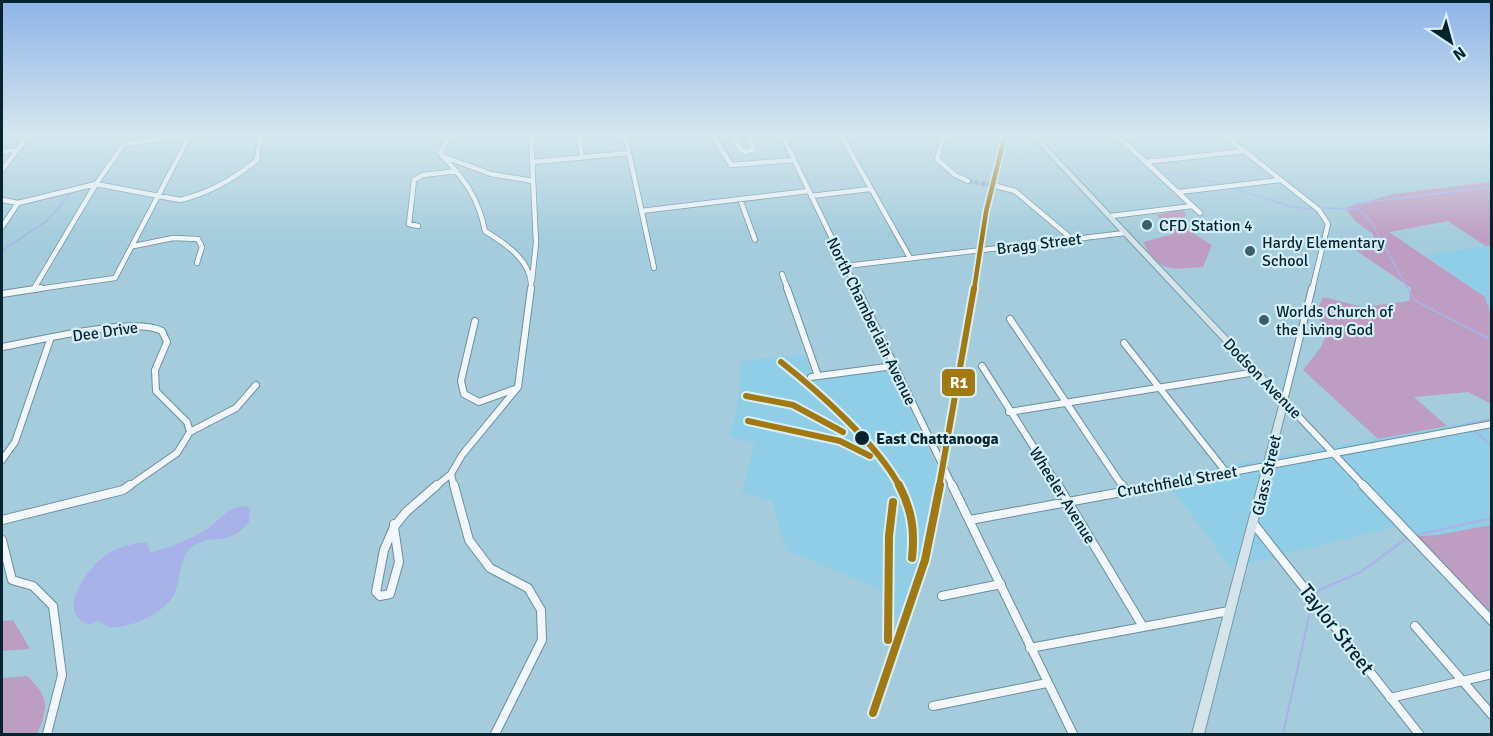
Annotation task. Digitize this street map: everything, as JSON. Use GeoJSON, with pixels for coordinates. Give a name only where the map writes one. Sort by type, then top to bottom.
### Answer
{"type":"FeatureCollection","features":[{"type":"Feature","properties":{"kind":"main road","name":"Dodson Avenue"},"geometry":{"type":"LineString","coordinates":[[1066,169],[1284,401]]}},
{"type":"Feature","properties":{"kind":"main road","name":"Glass Street"},"geometry":{"type":"LineString","coordinates":[[1198,735],[1284,401]]}},
{"type":"Feature","properties":{"kind":"street"},"geometry":{"type":"LineString","coordinates":[[33,290],[106,169]]}},
{"type":"Feature","properties":{"kind":"street"},"geometry":{"type":"LineString","coordinates":[[2,294],[115,278],[173,169]]}},
{"type":"Feature","properties":{"kind":"street"},"geometry":{"type":"LineString","coordinates":[[2,200],[18,203],[96,184],[180,200],[193,198],[247,169]]}},
{"type":"Feature","properties":{"kind":"street"},"geometry":{"type":"LineString","coordinates":[[478,169],[491,174],[533,181]]}},
{"type":"Feature","properties":{"kind":"street"},"geometry":{"type":"LineString","coordinates":[[394,524],[399,562],[390,594],[380,596],[376,592],[384,545],[394,524],[413,504],[452,474],[462,455],[518,387],[536,243],[534,169]]}},
{"type":"Feature","properties":{"kind":"street"},"geometry":{"type":"LineString","coordinates":[[632,169],[654,268]]}},
{"type":"Feature","properties":{"kind":"street","name":"North Chamberlain Avenue"},"geometry":{"type":"LineString","coordinates":[[799,169],[1001,584],[1072,735]]}},
{"type":"Feature","properties":{"kind":"street"},"geometry":{"type":"LineString","coordinates":[[859,169],[910,258]]}},
{"type":"Feature","properties":{"kind":"street"},"geometry":{"type":"LineString","coordinates":[[949,169],[968,181]]}},
{"type":"Feature","properties":{"kind":"street"},"geometry":{"type":"LineString","coordinates":[[1154,169],[1200,213]]}},
{"type":"Feature","properties":{"kind":"street"},"geometry":{"type":"LineString","coordinates":[[1267,169],[1281,180]]}},
{"type":"Feature","properties":{"kind":"street"},"geometry":{"type":"LineString","coordinates":[[418,226],[409,224],[414,180],[423,175],[457,171],[480,205],[485,231],[515,250],[532,281]]}},
{"type":"Feature","properties":{"kind":"street"},"geometry":{"type":"LineString","coordinates":[[1179,192],[1281,180]]}},
{"type":"Feature","properties":{"kind":"street","name":"Glass Street"},"geometry":{"type":"LineString","coordinates":[[1281,180],[1324,216],[1327,234],[1284,401]]}},
{"type":"Feature","properties":{"kind":"street"},"geometry":{"type":"LineString","coordinates":[[996,186],[1015,191],[1072,238]]}},
{"type":"Feature","properties":{"kind":"street"},"geometry":{"type":"LineString","coordinates":[[642,211],[740,199],[870,189]]}},
{"type":"Feature","properties":{"kind":"street"},"geometry":{"type":"LineString","coordinates":[[740,199],[755,240]]}},
{"type":"Feature","properties":{"kind":"street"},"geometry":{"type":"LineString","coordinates":[[2,227],[18,203]]}},
{"type":"Feature","properties":{"kind":"street"},"geometry":{"type":"LineString","coordinates":[[1110,216],[1192,206]]}},
{"type":"Feature","properties":{"kind":"street","name":"Bragg Street"},"geometry":{"type":"LineString","coordinates":[[846,266],[1125,233]]}},
{"type":"Feature","properties":{"kind":"street"},"geometry":{"type":"LineString","coordinates":[[134,246],[165,238],[198,239],[202,247],[197,263]]}},
{"type":"Feature","properties":{"kind":"street"},"geometry":{"type":"LineString","coordinates":[[782,274],[814,376],[894,366]]}},
{"type":"Feature","properties":{"kind":"street"},"geometry":{"type":"LineString","coordinates":[[1010,319],[1125,490]]}},
{"type":"Feature","properties":{"kind":"street"},"geometry":{"type":"LineString","coordinates":[[475,321],[461,381],[464,394],[479,402],[518,387]]}},
{"type":"Feature","properties":{"kind":"street","name":"Dee Drive"},"geometry":{"type":"LineString","coordinates":[[2,347],[139,325],[161,329],[166,334],[168,342],[156,366],[156,391],[187,422],[190,432]]}},
{"type":"Feature","properties":{"kind":"street"},"geometry":{"type":"LineString","coordinates":[[2,460],[15,442],[50,340]]}},
{"type":"Feature","properties":{"kind":"street"},"geometry":{"type":"LineString","coordinates":[[1124,343],[1226,472]]}},
{"type":"Feature","properties":{"kind":"street","name":"Wheeler Avenue"},"geometry":{"type":"LineString","coordinates":[[982,366],[1009,412],[1069,501],[1142,625]]}},
{"type":"Feature","properties":{"kind":"street"},"geometry":{"type":"LineString","coordinates":[[1009,412],[1256,372]]}},
{"type":"Feature","properties":{"kind":"street"},"geometry":{"type":"LineString","coordinates":[[2,520],[123,490],[177,453],[190,432],[229,413],[249,397],[256,385]]}},
{"type":"Feature","properties":{"kind":"street","name":"Dodson Avenue"},"geometry":{"type":"LineString","coordinates":[[1284,401],[1491,621]]}},
{"type":"Feature","properties":{"kind":"street","name":"Crutchfield Street"},"geometry":{"type":"LineString","coordinates":[[970,520],[1491,424]]}},
{"type":"Feature","properties":{"kind":"street"},"geometry":{"type":"LineString","coordinates":[[452,474],[469,540],[490,568],[528,588],[541,610],[542,640],[495,735]]}},
{"type":"Feature","properties":{"kind":"street","name":"Taylor Street"},"geometry":{"type":"LineString","coordinates":[[1254,524],[1419,735]]}},
{"type":"Feature","properties":{"kind":"street"},"geometry":{"type":"LineString","coordinates":[[2,540],[12,580],[33,586],[53,606],[62,675],[47,735]]}},
{"type":"Feature","properties":{"kind":"street"},"geometry":{"type":"LineString","coordinates":[[942,596],[1001,584]]}},
{"type":"Feature","properties":{"kind":"street"},"geometry":{"type":"LineString","coordinates":[[1030,648],[1142,625],[1229,611]]}},
{"type":"Feature","properties":{"kind":"street"},"geometry":{"type":"LineString","coordinates":[[1415,626],[1491,715]]}},
{"type":"Feature","properties":{"kind":"street"},"geometry":{"type":"LineString","coordinates":[[1390,698],[1491,674]]}},
{"type":"Feature","properties":{"kind":"street"},"geometry":{"type":"LineString","coordinates":[[933,706],[1047,683]]}},
{"type":"Feature","properties":{"kind":"shaded area"},"geometry":{"type":"Polygon","coordinates":[[[1491,182],[1491,245],[1486,246],[1448,221],[1389,232],[1485,297],[1491,315],[1491,404],[1468,392],[1414,397],[1447,426],[1378,439],[1303,370],[1321,347],[1329,328],[1315,316],[1323,297],[1363,307],[1409,301],[1411,288],[1351,247],[1376,248],[1373,234],[1355,221],[1345,208],[1393,194],[1491,182]]]}},
{"type":"Feature","properties":{"kind":"shaded area"},"geometry":{"type":"Polygon","coordinates":[[[1182,209],[1186,215],[1183,220],[1189,228],[1212,245],[1203,267],[1168,267],[1155,260],[1143,242],[1173,234],[1157,215],[1182,209]]]}},
{"type":"Feature","properties":{"kind":"shaded area"},"geometry":{"type":"Polygon","coordinates":[[[1491,245],[1491,315],[1485,297],[1426,255],[1491,245]]]}},
{"type":"Feature","properties":{"kind":"shaded area"},"geometry":{"type":"Polygon","coordinates":[[[804,354],[813,378],[892,368],[937,468],[927,532],[913,583],[899,618],[887,617],[879,589],[786,550],[772,501],[742,493],[755,444],[730,437],[740,391],[741,361],[804,354]]]}},
{"type":"Feature","properties":{"kind":"shaded area"},"geometry":{"type":"Polygon","coordinates":[[[1491,418],[1491,525],[1438,535],[1418,536],[1395,527],[1231,568],[1163,477],[1491,418]]]}},
{"type":"Feature","properties":{"kind":"shaded area"},"geometry":{"type":"Polygon","coordinates":[[[243,506],[250,508],[249,522],[235,534],[203,542],[190,549],[183,562],[174,595],[155,614],[118,627],[108,627],[98,621],[90,625],[78,618],[74,610],[74,602],[81,583],[107,554],[121,547],[147,542],[150,552],[171,546],[202,532],[228,512],[243,506]]]}},
{"type":"Feature","properties":{"kind":"shaded area"},"geometry":{"type":"Polygon","coordinates":[[[1492,525],[1491,614],[1418,536],[1438,535],[1492,525]]]}},
{"type":"Feature","properties":{"kind":"shaded area"},"geometry":{"type":"Polygon","coordinates":[[[13,620],[30,649],[2,651],[2,621],[13,620]]]}},
{"type":"Feature","properties":{"kind":"shaded area"},"geometry":{"type":"Polygon","coordinates":[[[27,676],[40,690],[45,703],[44,716],[37,734],[2,734],[2,678],[27,676]]]}},
{"type":"Feature","properties":{"kind":"waterway"},"geometry":{"type":"LineString","coordinates":[[1163,174],[1195,176],[1223,185]]}},
{"type":"Feature","properties":{"kind":"waterway"},"geometry":{"type":"LineString","coordinates":[[1492,187],[1352,204],[1371,221],[1414,300],[1492,340]]}},
{"type":"Feature","properties":{"kind":"waterway"},"geometry":{"type":"LineString","coordinates":[[1236,189],[1292,207],[1311,209]]}},
{"type":"Feature","properties":{"kind":"waterway"},"geometry":{"type":"LineString","coordinates":[[2,251],[48,220],[71,193]]}},
{"type":"Feature","properties":{"kind":"waterway"},"geometry":{"type":"LineString","coordinates":[[1324,208],[1355,209]]}},
{"type":"Feature","properties":{"kind":"waterway"},"geometry":{"type":"LineString","coordinates":[[1469,426],[1467,424],[1492,419]]}},
{"type":"Feature","properties":{"kind":"waterway"},"geometry":{"type":"LineString","coordinates":[[1472,429],[1492,446]]}},
{"type":"Feature","properties":{"kind":"waterway"},"geometry":{"type":"LineString","coordinates":[[1416,535],[1492,518]]}},
{"type":"Feature","properties":{"kind":"waterway"},"geometry":{"type":"LineString","coordinates":[[1315,596],[1319,590],[1361,572],[1408,537]]}},
{"type":"Feature","properties":{"kind":"waterway"},"geometry":{"type":"LineString","coordinates":[[1283,734],[1312,603]]}},
{"type":"Feature","properties":{"kind":"tunnel"},"geometry":{"type":"LineString","coordinates":[[968,181],[996,186]]}},
{"type":"Feature","properties":{"kind":"transit line","name":"R1"},"geometry":{"type":"LineString","coordinates":[[873,713],[925,560],[954,412],[986,212],[997,169]]}},
{"type":"Feature","properties":{"kind":"transit line","name":"R1"},"geometry":{"type":"LineString","coordinates":[[781,362],[814,390],[886,465],[906,499],[912,517],[914,537],[912,558]]}},
{"type":"Feature","properties":{"kind":"transit line","name":"R1"},"geometry":{"type":"LineString","coordinates":[[746,396],[793,405],[843,432]]}},
{"type":"Feature","properties":{"kind":"transit line","name":"R1"},"geometry":{"type":"LineString","coordinates":[[748,421],[840,441],[870,456]]}},
{"type":"Feature","properties":{"kind":"transit line","name":"R1"},"geometry":{"type":"LineString","coordinates":[[888,640],[890,623],[889,536],[893,502]]}},
{"type":"Feature","properties":{"kind":"place","name":"CFD Station 4"},"geometry":{"type":"Point","coordinates":[1147,225]}},
{"type":"Feature","properties":{"kind":"place","name":"Hardy Elementary School"},"geometry":{"type":"Point","coordinates":[1250,251]}},
{"type":"Feature","properties":{"kind":"place","name":"Worlds Church of the Living God"},"geometry":{"type":"Point","coordinates":[1264,320]}},
{"type":"Feature","properties":{"kind":"place","name":"East Chattanooga"},"geometry":{"type":"Point","coordinates":[862,438]}}]}
